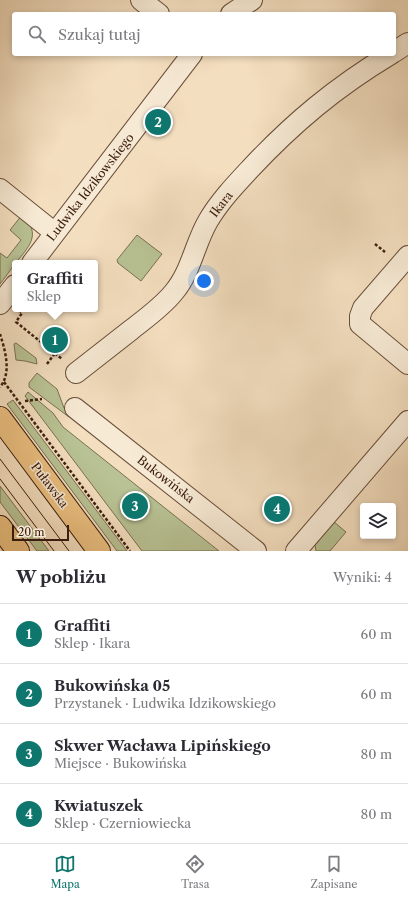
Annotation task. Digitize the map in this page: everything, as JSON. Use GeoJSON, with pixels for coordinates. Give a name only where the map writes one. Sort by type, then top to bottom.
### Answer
{"type":"FeatureCollection","features":[{"type":"Feature","properties":{"kind":"main road","name":"Puławska"},"geometry":{"type":"LineString","coordinates":[[0,418],[99,551]]}},
{"type":"Feature","properties":{"kind":"main road"},"geometry":{"type":"LineString","coordinates":[[0,527],[18,551]]}},
{"type":"Feature","properties":{"kind":"street"},"geometry":{"type":"LineString","coordinates":[[141,0],[156,12]]}},
{"type":"Feature","properties":{"kind":"street"},"geometry":{"type":"LineString","coordinates":[[226,12],[235,0]]}},
{"type":"Feature","properties":{"kind":"street"},"geometry":{"type":"LineString","coordinates":[[234,12],[252,0]]}},
{"type":"Feature","properties":{"kind":"street"},"geometry":{"type":"LineString","coordinates":[[396,51],[408,44]]}},
{"type":"Feature","properties":{"kind":"street","name":"Ludwika Idzikowskiego"},"geometry":{"type":"LineString","coordinates":[[34,260],[190,56]]}},
{"type":"Feature","properties":{"kind":"street","name":"Ikara"},"geometry":{"type":"LineString","coordinates":[[70,367],[153,313],[174,292],[181,282],[208,220],[230,192],[272,146],[304,116],[340,87],[388,56]]}},
{"type":"Feature","properties":{"kind":"street"},"geometry":{"type":"LineString","coordinates":[[0,189],[55,233]]}},
{"type":"Feature","properties":{"kind":"street"},"geometry":{"type":"LineString","coordinates":[[408,256],[363,308],[360,316],[360,324],[408,364]]}},
{"type":"Feature","properties":{"kind":"street"},"geometry":{"type":"LineString","coordinates":[[0,304],[12,289]]}},
{"type":"Feature","properties":{"kind":"street","name":"Bukowińska"},"geometry":{"type":"LineString","coordinates":[[75,408],[256,551]]}},
{"type":"Feature","properties":{"kind":"street"},"geometry":{"type":"LineString","coordinates":[[296,551],[408,421]]}},
{"type":"Feature","properties":{"kind":"path"},"geometry":{"type":"LineString","coordinates":[[20,317],[16,322],[70,367]]}},
{"type":"Feature","properties":{"kind":"path"},"geometry":{"type":"LineString","coordinates":[[0,334],[7,364],[6,376],[0,387]]}},
{"type":"Feature","properties":{"kind":"path"},"geometry":{"type":"LineString","coordinates":[[47,364],[58,349]]}},
{"type":"Feature","properties":{"kind":"path"},"geometry":{"type":"LineString","coordinates":[[4,382],[130,551]]}},
{"type":"Feature","properties":{"kind":"path"},"geometry":{"type":"LineString","coordinates":[[25,401],[42,399]]}},
{"type":"Feature","properties":{"kind":"green space"},"geometry":{"type":"Polygon","coordinates":[[[22,215],[32,229],[31,241],[18,260],[12,260],[12,267],[0,284],[0,253],[7,258],[21,240],[10,230],[22,215]]]}},
{"type":"Feature","properties":{"kind":"green space"},"geometry":{"type":"Polygon","coordinates":[[[137,235],[162,254],[141,281],[118,263],[117,260],[137,235]]]}},
{"type":"Feature","properties":{"kind":"green space"},"geometry":{"type":"Polygon","coordinates":[[[16,343],[36,358],[37,364],[16,360],[14,344],[16,343]]]}},
{"type":"Feature","properties":{"kind":"green space"},"geometry":{"type":"Polygon","coordinates":[[[37,373],[57,389],[64,408],[70,415],[69,417],[29,387],[29,383],[37,373]]]}},
{"type":"Feature","properties":{"kind":"green space"},"geometry":{"type":"Polygon","coordinates":[[[28,392],[53,413],[63,427],[219,551],[142,551],[25,396],[28,392]]]}},
{"type":"Feature","properties":{"kind":"green space"},"geometry":{"type":"Polygon","coordinates":[[[13,400],[127,551],[117,551],[7,404],[13,400]]]}},
{"type":"Feature","properties":{"kind":"green space"},"geometry":{"type":"Polygon","coordinates":[[[0,486],[49,551],[37,551],[0,502],[0,486]]]}},
{"type":"Feature","properties":{"kind":"green space"},"geometry":{"type":"Polygon","coordinates":[[[334,522],[346,532],[330,551],[316,551],[315,545],[334,522]]]}},
{"type":"Feature","properties":{"kind":"tram line"},"geometry":{"type":"LineString","coordinates":[[0,459],[69,551]]}},
{"type":"Feature","properties":{"kind":"tram line"},"geometry":{"type":"LineString","coordinates":[[0,479],[54,551]]}},
{"type":"Feature","properties":{"kind":"place","name":"Bukowińska 05"},"geometry":{"type":"Point","coordinates":[158,122]}},
{"type":"Feature","properties":{"kind":"place","name":"Graffiti"},"geometry":{"type":"Point","coordinates":[55,340]}},
{"type":"Feature","properties":{"kind":"place","name":"Skwer Wacława Lipińskiego"},"geometry":{"type":"Point","coordinates":[135,506]}},
{"type":"Feature","properties":{"kind":"place","name":"Kwiatuszek"},"geometry":{"type":"Point","coordinates":[277,509]}}]}
